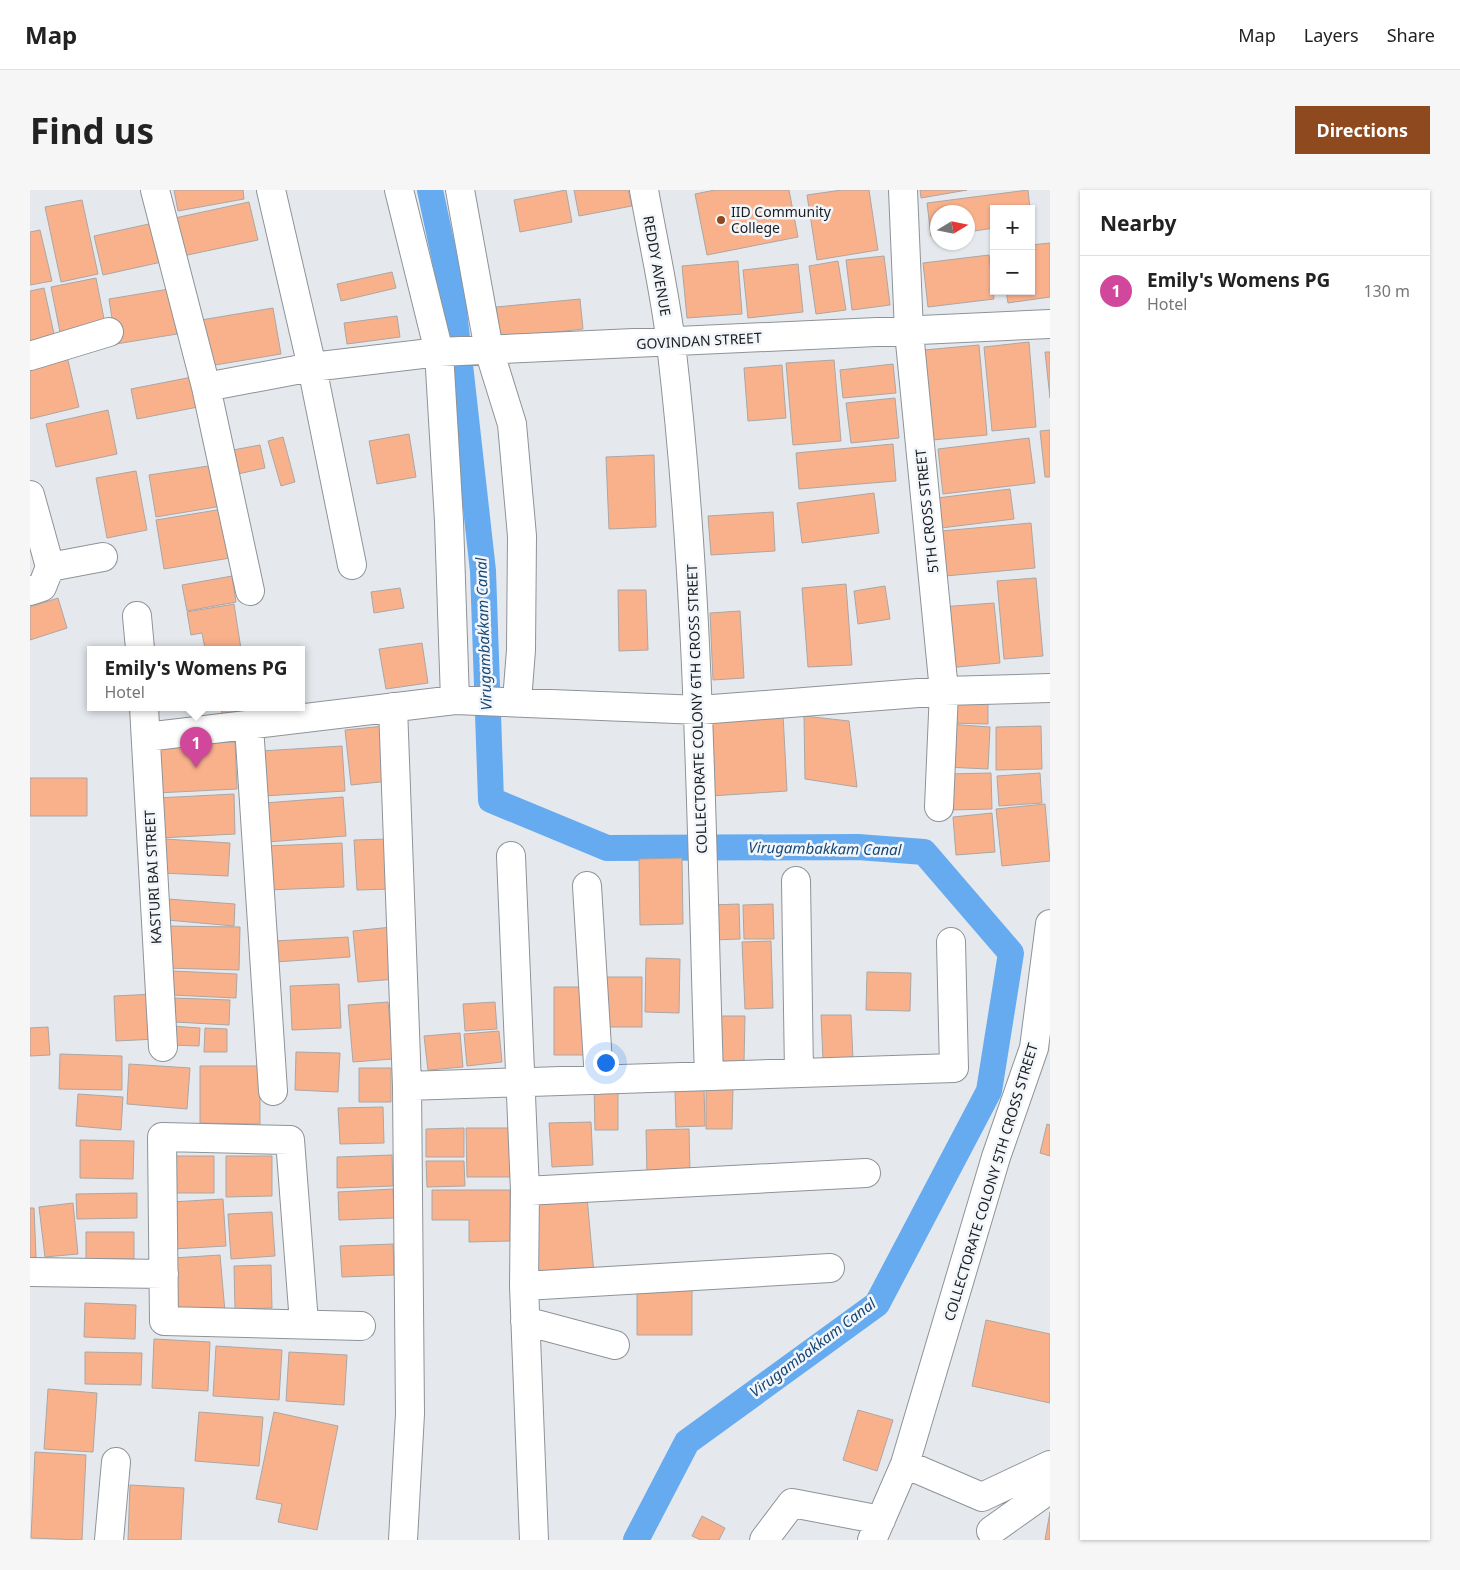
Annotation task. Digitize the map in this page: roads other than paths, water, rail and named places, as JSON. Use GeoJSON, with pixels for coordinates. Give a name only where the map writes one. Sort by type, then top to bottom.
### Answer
{"type":"FeatureCollection","features":[{"type":"Feature","properties":{"kind":"street"},"geometry":{"type":"LineString","coordinates":[[155,190],[206,387],[250,591]]}},
{"type":"Feature","properties":{"kind":"street"},"geometry":{"type":"LineString","coordinates":[[271,190],[312,367],[352,565]]}},
{"type":"Feature","properties":{"kind":"street"},"geometry":{"type":"LineString","coordinates":[[399,190],[439,352],[449,520],[455,700]]}},
{"type":"Feature","properties":{"kind":"street"},"geometry":{"type":"LineString","coordinates":[[460,190],[489,350],[512,424],[522,536],[521,650],[517,702]]}},
{"type":"Feature","properties":{"kind":"street","name":"REDDY AVENUE"},"geometry":{"type":"LineString","coordinates":[[644,190],[671,343]]}},
{"type":"Feature","properties":{"kind":"street","name":"5TH CROSS STREET"},"geometry":{"type":"LineString","coordinates":[[903,190],[909,332],[944,691]]}},
{"type":"Feature","properties":{"kind":"street","name":"GOVINDAN STREET"},"geometry":{"type":"LineString","coordinates":[[206,387],[312,367],[439,352],[671,343],[1050,324]]}},
{"type":"Feature","properties":{"kind":"street"},"geometry":{"type":"LineString","coordinates":[[30,356],[109,332]]}},
{"type":"Feature","properties":{"kind":"street","name":"COLLECTORATE COLONY 6TH CROSS STREET"},"geometry":{"type":"LineString","coordinates":[[671,343],[692,578],[700,710],[703,896],[709,1076]]}},
{"type":"Feature","properties":{"kind":"street"},"geometry":{"type":"LineString","coordinates":[[30,495],[50,567],[42,587],[30,590]]}},
{"type":"Feature","properties":{"kind":"street"},"geometry":{"type":"LineString","coordinates":[[50,567],[103,557]]}},
{"type":"Feature","properties":{"kind":"street"},"geometry":{"type":"LineString","coordinates":[[137,616],[140,646]]}},
{"type":"Feature","properties":{"kind":"street"},"geometry":{"type":"LineString","coordinates":[[146,737],[455,700],[700,710],[944,691],[1050,688]]}},
{"type":"Feature","properties":{"kind":"street"},"geometry":{"type":"LineString","coordinates":[[938,807],[944,691]]}},
{"type":"Feature","properties":{"kind":"street"},"geometry":{"type":"LineString","coordinates":[[393,707],[407,1086],[410,1414],[403,1540]]}},
{"type":"Feature","properties":{"kind":"street","name":"KASTURI BAI STREET"},"geometry":{"type":"LineString","coordinates":[[144,711],[163,1047]]}},
{"type":"Feature","properties":{"kind":"street"},"geometry":{"type":"LineString","coordinates":[[249,726],[273,1091]]}},
{"type":"Feature","properties":{"kind":"street"},"geometry":{"type":"LineString","coordinates":[[511,856],[525,1190],[524,1286],[534,1540]]}},
{"type":"Feature","properties":{"kind":"street"},"geometry":{"type":"LineString","coordinates":[[796,881],[799,1073]]}},
{"type":"Feature","properties":{"kind":"street"},"geometry":{"type":"LineString","coordinates":[[587,886],[599,1080]]}},
{"type":"Feature","properties":{"kind":"street","name":"COLLECTORATE COLONY 5TH CROSS STREET"},"geometry":{"type":"LineString","coordinates":[[876,1530],[905,1464],[996,1157],[1034,1048],[1050,924]]}},
{"type":"Feature","properties":{"kind":"street"},"geometry":{"type":"LineString","coordinates":[[407,1086],[954,1068],[951,942]]}},
{"type":"Feature","properties":{"kind":"street"},"geometry":{"type":"LineString","coordinates":[[304,1323],[290,1140],[162,1137],[164,1322],[304,1323],[361,1326]]}},
{"type":"Feature","properties":{"kind":"street"},"geometry":{"type":"LineString","coordinates":[[525,1190],[866,1173]]}},
{"type":"Feature","properties":{"kind":"street"},"geometry":{"type":"LineString","coordinates":[[524,1286],[830,1268]]}},
{"type":"Feature","properties":{"kind":"street"},"geometry":{"type":"LineString","coordinates":[[30,1272],[164,1274]]}},
{"type":"Feature","properties":{"kind":"street"},"geometry":{"type":"LineString","coordinates":[[525,1321],[615,1345]]}},
{"type":"Feature","properties":{"kind":"street"},"geometry":{"type":"LineString","coordinates":[[109,1540],[116,1462]]}},
{"type":"Feature","properties":{"kind":"street"},"geometry":{"type":"LineString","coordinates":[[905,1464],[982,1497],[1050,1465]]}},
{"type":"Feature","properties":{"kind":"street"},"geometry":{"type":"LineString","coordinates":[[982,1497],[992,1535],[1050,1489]]}},
{"type":"Feature","properties":{"kind":"street"},"geometry":{"type":"LineString","coordinates":[[764,1540],[792,1503],[876,1530]]}},
{"type":"Feature","properties":{"kind":"waterway","name":"Virugambakkam Canal"},"geometry":{"type":"LineString","coordinates":[[430,190],[452,293],[483,571],[491,800],[607,848],[858,847],[924,852],[1011,953],[989,1091],[877,1304],[687,1442],[636,1540]]}},
{"type":"Feature","properties":{"kind":"place","name":"IID Community College"},"geometry":{"type":"Point","coordinates":[721,220]}},
{"type":"Feature","properties":{"kind":"place","name":"Emily's Womens PG"},"geometry":{"type":"Point","coordinates":[196,768]}}]}
